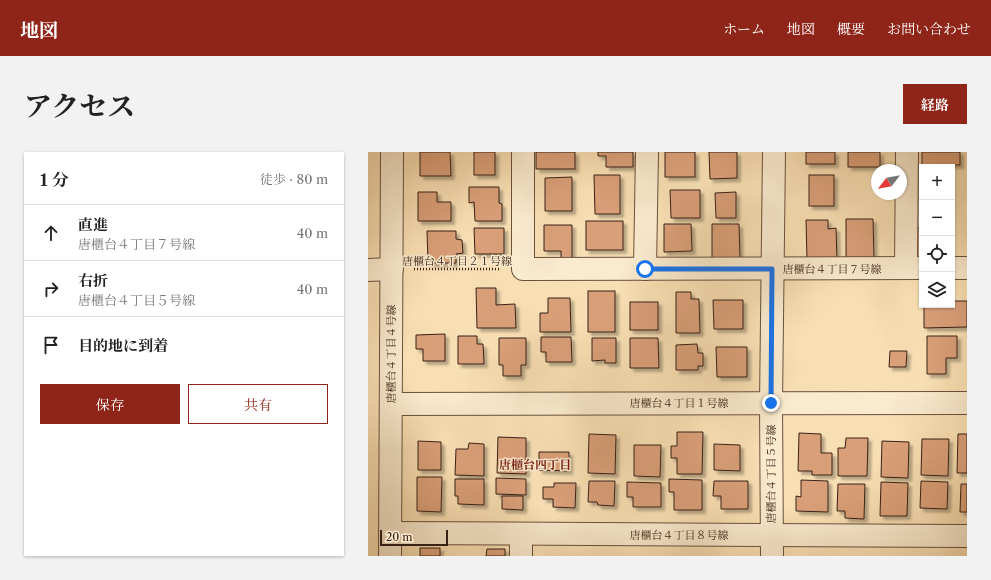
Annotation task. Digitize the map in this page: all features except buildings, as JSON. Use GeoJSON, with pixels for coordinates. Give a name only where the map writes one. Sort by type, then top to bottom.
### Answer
{"type":"FeatureCollection","features":[{"type":"Feature","properties":{"kind":"street","name":"唐櫃台４丁目４号線"},"geometry":{"type":"LineString","coordinates":[[390,556],[392,152]]}},
{"type":"Feature","properties":{"kind":"street"},"geometry":{"type":"LineString","coordinates":[[523,269],[524,152]]}},
{"type":"Feature","properties":{"kind":"street"},"geometry":{"type":"LineString","coordinates":[[645,269],[647,152]]}},
{"type":"Feature","properties":{"kind":"street","name":"唐櫃台４丁目５号線"},"geometry":{"type":"LineString","coordinates":[[772,546],[771,403],[774,152]]}},
{"type":"Feature","properties":{"kind":"street"},"geometry":{"type":"LineString","coordinates":[[907,152],[914,268]]}},
{"type":"Feature","properties":{"kind":"street","name":"唐櫃台４丁目７号線"},"geometry":{"type":"LineString","coordinates":[[523,269],[914,268]]}},
{"type":"Feature","properties":{"kind":"street"},"geometry":{"type":"LineString","coordinates":[[955,268],[967,268]]}},
{"type":"Feature","properties":{"kind":"street"},"geometry":{"type":"LineString","coordinates":[[368,270],[392,269]]}},
{"type":"Feature","properties":{"kind":"street","name":"唐櫃台４丁目１号線"},"geometry":{"type":"LineString","coordinates":[[391,404],[967,403]]}},
{"type":"Feature","properties":{"kind":"street","name":"唐櫃台４丁目８号線"},"geometry":{"type":"LineString","coordinates":[[390,533],[521,534],[772,546],[967,536]]}},
{"type":"Feature","properties":{"kind":"street"},"geometry":{"type":"LineString","coordinates":[[521,534],[521,556]]}},
{"type":"Feature","properties":{"kind":"path","name":"唐櫃台４丁目２１号線"},"geometry":{"type":"LineString","coordinates":[[392,269],[523,269]]}},
{"type":"Feature","properties":{"kind":"district","name":"唐櫃台四丁目"},"geometry":{"type":"Point","coordinates":[535,464]}},
{"type":"Feature","properties":{"kind":"route"},"geometry":{"type":"LineString","coordinates":[[645,269],[772,269],[771,403]]}}]}
